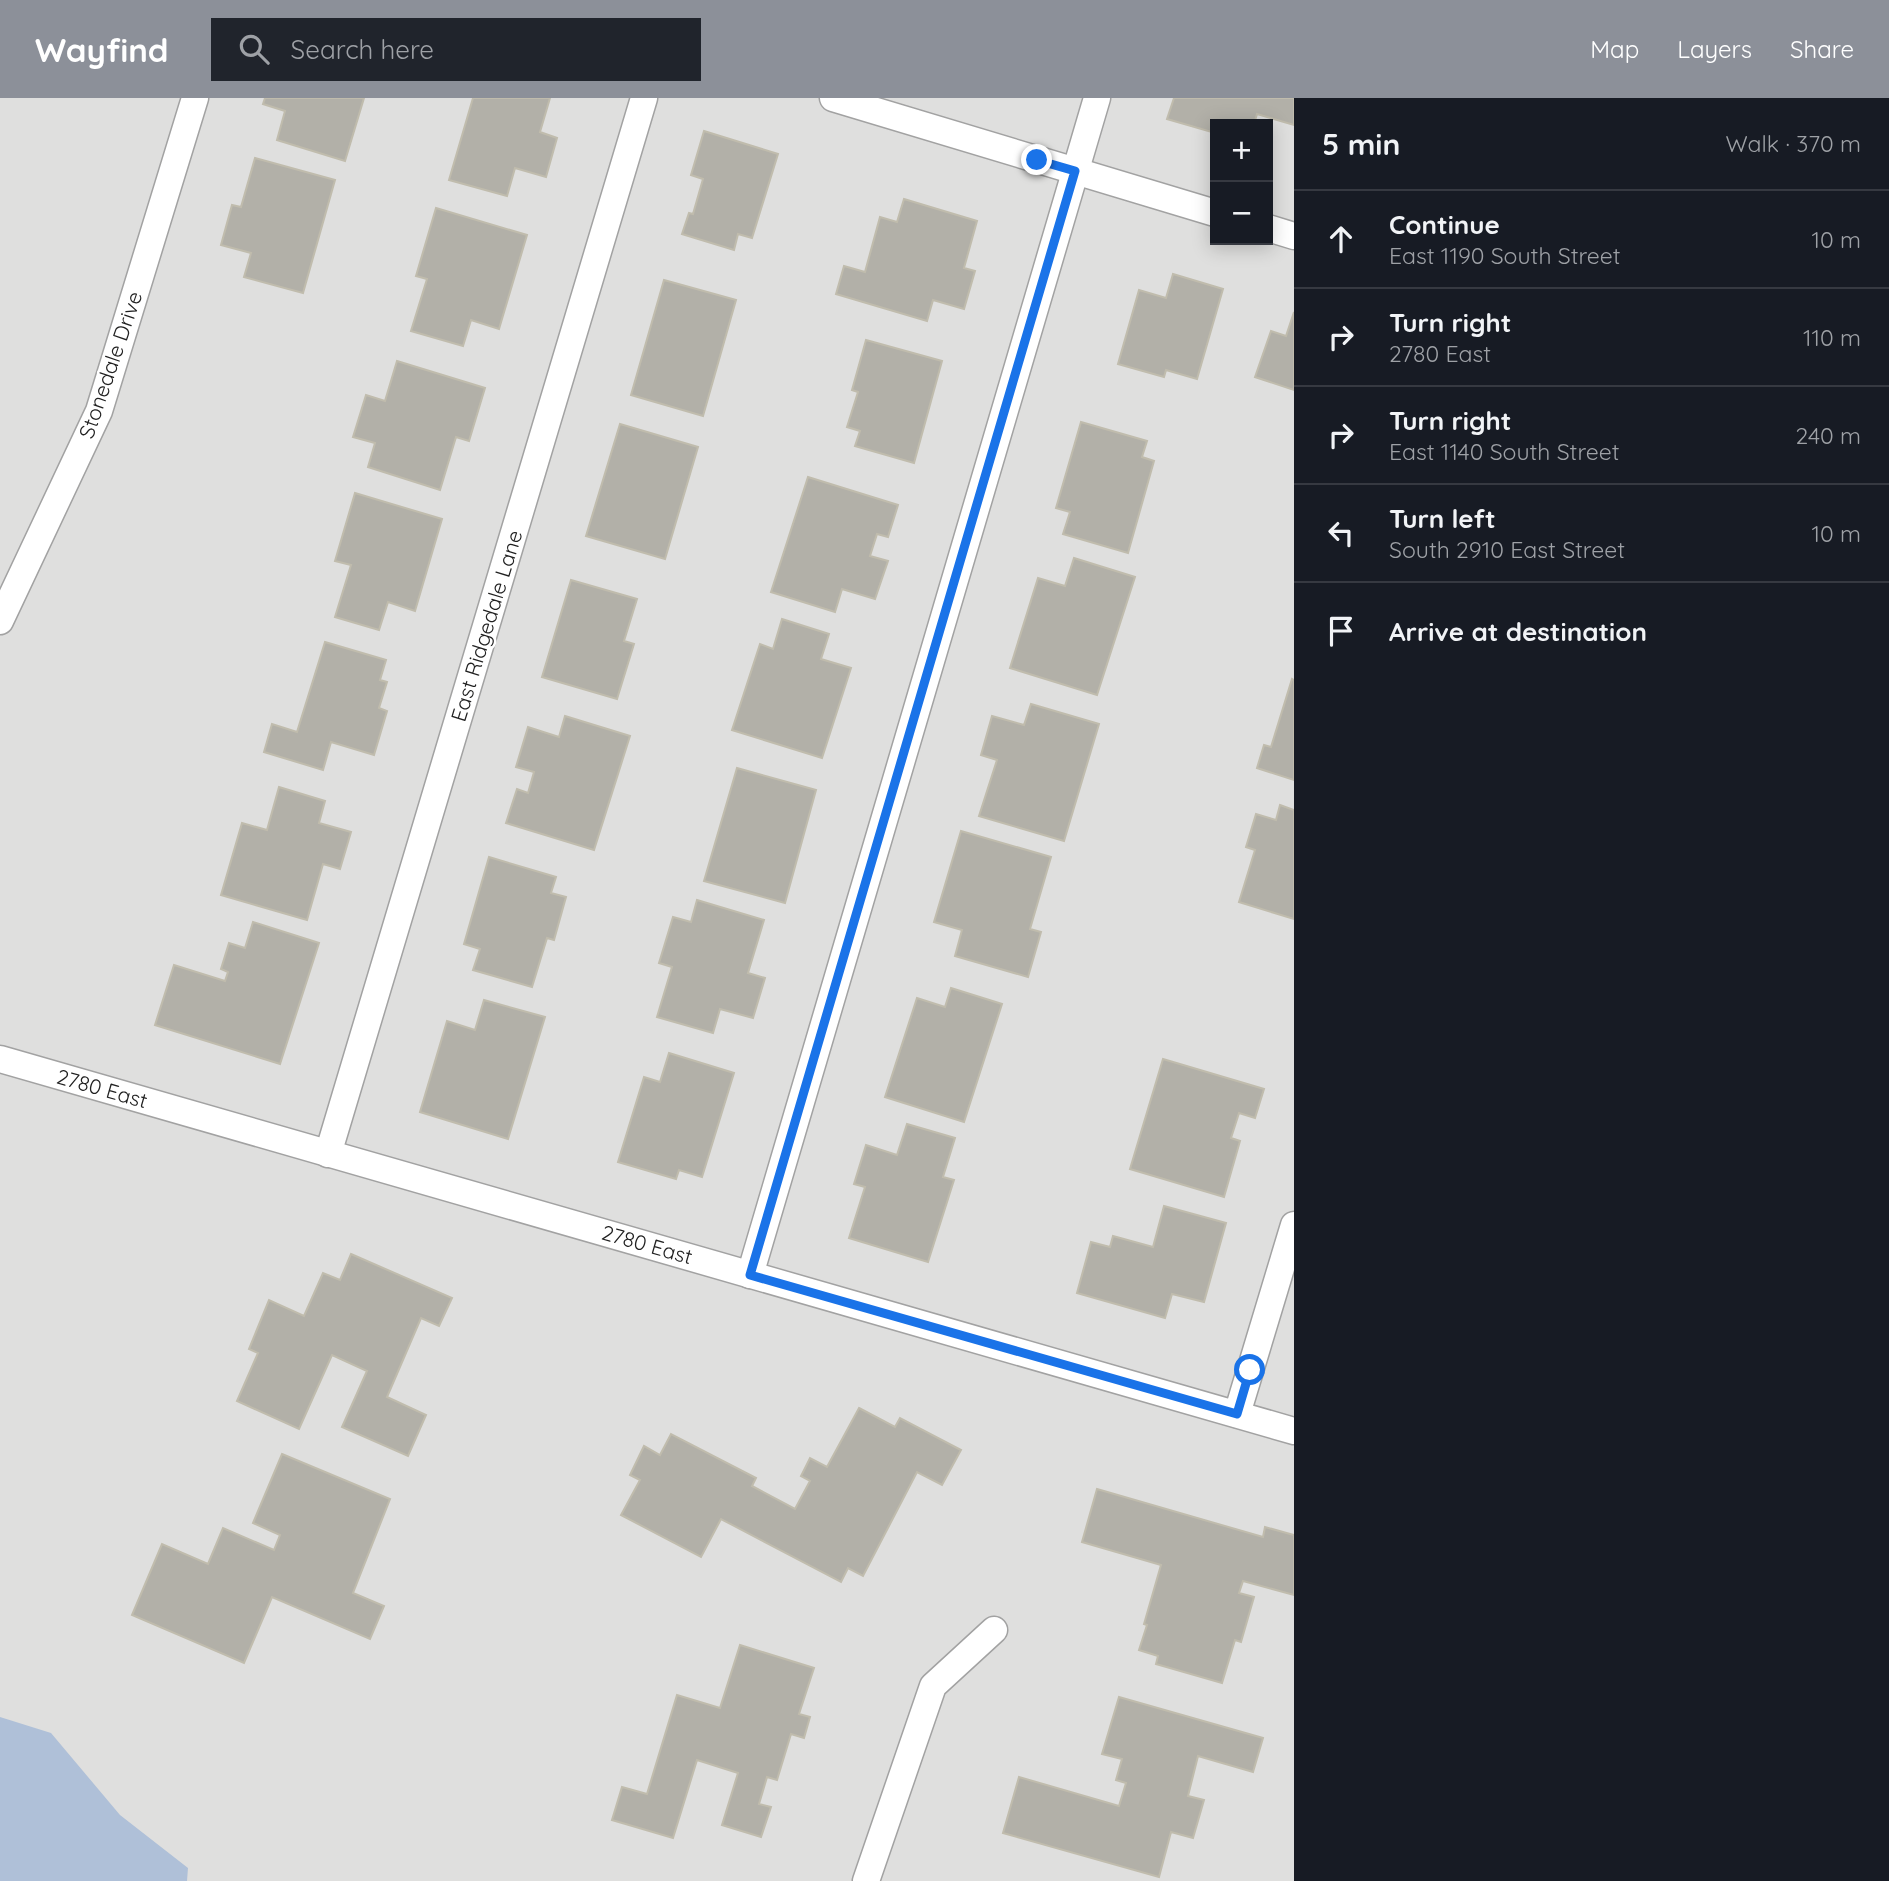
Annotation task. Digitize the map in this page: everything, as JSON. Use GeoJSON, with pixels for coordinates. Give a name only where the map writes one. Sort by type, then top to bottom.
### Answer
{"type":"FeatureCollection","features":[{"type":"Feature","properties":{"kind":"street","name":"Stonedale Drive"},"geometry":{"type":"LineString","coordinates":[[0,621],[99,411],[195,98]]}},
{"type":"Feature","properties":{"kind":"street","name":"East Ridgedale Lane"},"geometry":{"type":"LineString","coordinates":[[328,1154],[644,98]]}},
{"type":"Feature","properties":{"kind":"street"},"geometry":{"type":"LineString","coordinates":[[833,98],[1210,212]]}},
{"type":"Feature","properties":{"kind":"street"},"geometry":{"type":"LineString","coordinates":[[750,1275],[1097,98]]}},
{"type":"Feature","properties":{"kind":"street"},"geometry":{"type":"LineString","coordinates":[[1273,230],[1294,236]]}},
{"type":"Feature","properties":{"kind":"street","name":"2780 East"},"geometry":{"type":"LineString","coordinates":[[0,1059],[1294,1431]]}},
{"type":"Feature","properties":{"kind":"street"},"geometry":{"type":"LineString","coordinates":[[1237,1414],[1294,1225]]}},
{"type":"Feature","properties":{"kind":"street"},"geometry":{"type":"LineString","coordinates":[[866,1881],[933,1686],[994,1630]]}},
{"type":"Feature","properties":{"kind":"shaded area"},"geometry":{"type":"Polygon","coordinates":[[[0,98],[1294,98],[1294,1881],[0,1881],[0,98]]]}},
{"type":"Feature","properties":{"kind":"water"},"geometry":{"type":"Polygon","coordinates":[[[0,1717],[51,1733],[120,1815],[188,1868],[187,1881],[0,1881],[0,1717]]]}},
{"type":"Feature","properties":{"kind":"building"},"geometry":{"type":"Polygon","coordinates":[[[265,98],[364,98],[345,161],[277,140],[285,111],[263,104],[265,98]]]}},
{"type":"Feature","properties":{"kind":"building"},"geometry":{"type":"Polygon","coordinates":[[[473,98],[550,98],[540,132],[557,138],[546,177],[515,168],[507,196],[449,180],[473,98]]]}},
{"type":"Feature","properties":{"kind":"building"},"geometry":{"type":"Polygon","coordinates":[[[1174,98],[1294,98],[1294,125],[1257,114],[1256,119],[1210,119],[1210,132],[1167,119],[1174,98]]]}},
{"type":"Feature","properties":{"kind":"building"},"geometry":{"type":"Polygon","coordinates":[[[704,131],[778,154],[752,238],[738,234],[734,250],[682,234],[689,213],[693,214],[703,179],[691,175],[704,131]]]}},
{"type":"Feature","properties":{"kind":"building"},"geometry":{"type":"Polygon","coordinates":[[[255,158],[335,180],[303,293],[244,277],[251,253],[221,245],[232,205],[241,207],[255,158]]]}},
{"type":"Feature","properties":{"kind":"building"},"geometry":{"type":"Polygon","coordinates":[[[904,199],[977,221],[964,268],[975,271],[964,309],[933,300],[927,321],[836,294],[844,266],[865,272],[880,217],[897,222],[904,199]]]}},
{"type":"Feature","properties":{"kind":"building"},"geometry":{"type":"Polygon","coordinates":[[[436,208],[527,235],[499,329],[471,320],[463,346],[411,331],[427,279],[416,276],[436,208]]]}},
{"type":"Feature","properties":{"kind":"building"},"geometry":{"type":"Polygon","coordinates":[[[1173,274],[1223,289],[1197,379],[1166,370],[1164,377],[1118,364],[1139,290],[1166,298],[1173,274]]]}},
{"type":"Feature","properties":{"kind":"building"},"geometry":{"type":"Polygon","coordinates":[[[664,280],[736,300],[703,416],[631,395],[664,280]]]}},
{"type":"Feature","properties":{"kind":"building"},"geometry":{"type":"Polygon","coordinates":[[[1294,312],[1294,390],[1255,377],[1271,331],[1286,336],[1294,312]]]}},
{"type":"Feature","properties":{"kind":"building"},"geometry":{"type":"Polygon","coordinates":[[[866,340],[942,361],[914,463],[855,446],[860,431],[847,427],[858,392],[852,390],[866,340]]]}},
{"type":"Feature","properties":{"kind":"building"},"geometry":{"type":"Polygon","coordinates":[[[397,361],[485,388],[469,441],[456,437],[440,490],[368,467],[375,443],[353,437],[366,395],[385,401],[397,361]]]}},
{"type":"Feature","properties":{"kind":"building"},"geometry":{"type":"Polygon","coordinates":[[[1081,422],[1147,441],[1142,457],[1154,461],[1128,553],[1063,534],[1070,512],[1056,508],[1081,422]]]}},
{"type":"Feature","properties":{"kind":"building"},"geometry":{"type":"Polygon","coordinates":[[[620,424],[698,447],[665,559],[586,536],[620,424]]]}},
{"type":"Feature","properties":{"kind":"building"},"geometry":{"type":"Polygon","coordinates":[[[808,477],[898,505],[888,537],[877,534],[870,556],[888,561],[875,599],[842,589],[835,612],[771,592],[808,477]]]}},
{"type":"Feature","properties":{"kind":"building"},"geometry":{"type":"Polygon","coordinates":[[[355,493],[442,519],[415,611],[388,602],[379,630],[335,617],[351,565],[335,561],[355,493]]]}},
{"type":"Feature","properties":{"kind":"building"},"geometry":{"type":"Polygon","coordinates":[[[1074,558],[1135,577],[1097,695],[1010,668],[1038,578],[1065,586],[1074,558]]]}},
{"type":"Feature","properties":{"kind":"building"},"geometry":{"type":"Polygon","coordinates":[[[571,580],[637,599],[624,641],[634,644],[617,699],[542,677],[571,580]]]}},
{"type":"Feature","properties":{"kind":"building"},"geometry":{"type":"Polygon","coordinates":[[[782,619],[829,634],[821,659],[851,668],[822,758],[732,730],[760,644],[773,649],[782,619]]]}},
{"type":"Feature","properties":{"kind":"building"},"geometry":{"type":"Polygon","coordinates":[[[325,642],[386,660],[380,680],[387,682],[379,708],[387,711],[374,755],[331,742],[323,770],[264,752],[272,724],[297,732],[325,642]]]}},
{"type":"Feature","properties":{"kind":"building"},"geometry":{"type":"Polygon","coordinates":[[[1292,679],[1294,780],[1257,768],[1264,745],[1271,747],[1292,679]]]}},
{"type":"Feature","properties":{"kind":"building"},"geometry":{"type":"Polygon","coordinates":[[[1031,704],[1099,724],[1064,841],[979,816],[997,760],[981,755],[992,716],[1024,725],[1031,704]]]}},
{"type":"Feature","properties":{"kind":"building"},"geometry":{"type":"Polygon","coordinates":[[[565,716],[630,736],[594,850],[506,823],[517,789],[528,793],[534,772],[516,767],[528,727],[559,737],[565,716]]]}},
{"type":"Feature","properties":{"kind":"building"},"geometry":{"type":"Polygon","coordinates":[[[737,768],[816,790],[785,903],[704,881],[737,768]]]}},
{"type":"Feature","properties":{"kind":"building"},"geometry":{"type":"Polygon","coordinates":[[[279,787],[325,801],[319,823],[351,832],[340,869],[323,864],[307,920],[221,895],[242,823],[267,830],[279,787]]]}},
{"type":"Feature","properties":{"kind":"building"},"geometry":{"type":"Polygon","coordinates":[[[1280,805],[1294,810],[1294,919],[1239,902],[1255,850],[1246,847],[1256,814],[1276,820],[1280,805]]]}},
{"type":"Feature","properties":{"kind":"building"},"geometry":{"type":"Polygon","coordinates":[[[961,831],[1051,857],[1030,929],[1041,932],[1028,977],[955,956],[962,930],[934,922],[961,831]]]}},
{"type":"Feature","properties":{"kind":"building"},"geometry":{"type":"Polygon","coordinates":[[[489,857],[556,877],[551,893],[566,897],[554,940],[547,938],[532,987],[473,970],[480,949],[464,944],[489,857]]]}},
{"type":"Feature","properties":{"kind":"building"},"geometry":{"type":"Polygon","coordinates":[[[697,900],[764,920],[748,973],[765,978],[753,1018],[720,1009],[713,1033],[657,1017],[672,967],[659,963],[673,917],[691,922],[697,900]]]}},
{"type":"Feature","properties":{"kind":"building"},"geometry":{"type":"Polygon","coordinates":[[[253,922],[319,943],[280,1064],[155,1025],[174,965],[225,981],[228,972],[221,969],[229,943],[245,948],[253,922]]]}},
{"type":"Feature","properties":{"kind":"building"},"geometry":{"type":"Polygon","coordinates":[[[951,988],[1002,1004],[964,1122],[885,1097],[917,998],[945,1007],[951,988]]]}},
{"type":"Feature","properties":{"kind":"building"},"geometry":{"type":"Polygon","coordinates":[[[484,1000],[545,1017],[508,1139],[420,1112],[447,1021],[475,1030],[484,1000]]]}},
{"type":"Feature","properties":{"kind":"building"},"geometry":{"type":"Polygon","coordinates":[[[669,1053],[734,1073],[702,1177],[679,1170],[676,1179],[618,1162],[644,1077],[660,1082],[669,1053]]]}},
{"type":"Feature","properties":{"kind":"building"},"geometry":{"type":"Polygon","coordinates":[[[1163,1059],[1264,1089],[1255,1118],[1239,1113],[1231,1138],[1240,1141],[1224,1197],[1130,1169],[1163,1059]]]}},
{"type":"Feature","properties":{"kind":"building"},"geometry":{"type":"Polygon","coordinates":[[[907,1124],[955,1138],[943,1177],[954,1180],[928,1262],[849,1238],[865,1187],[854,1184],[866,1145],[897,1155],[907,1124]]]}},
{"type":"Feature","properties":{"kind":"building"},"geometry":{"type":"Polygon","coordinates":[[[1164,1206],[1226,1223],[1204,1302],[1172,1294],[1165,1318],[1077,1293],[1091,1242],[1110,1247],[1113,1236],[1153,1247],[1164,1206]]]}},
{"type":"Feature","properties":{"kind":"building"},"geometry":{"type":"Polygon","coordinates":[[[351,1254],[452,1298],[439,1326],[421,1318],[387,1397],[426,1415],[408,1456],[342,1427],[367,1371],[332,1355],[299,1429],[237,1401],[258,1353],[249,1349],[269,1300],[304,1316],[323,1273],[340,1280],[351,1254]]]}},
{"type":"Feature","properties":{"kind":"building"},"geometry":{"type":"Polygon","coordinates":[[[859,1408],[895,1427],[900,1418],[961,1450],[942,1485],[917,1472],[863,1576],[848,1568],[841,1582],[721,1519],[701,1557],[621,1515],[640,1480],[630,1475],[644,1446],[660,1455],[671,1434],[756,1478],[752,1486],[795,1509],[810,1481],[801,1476],[810,1458],[827,1467],[859,1408]]]}},
{"type":"Feature","properties":{"kind":"building"},"geometry":{"type":"Polygon","coordinates":[[[282,1454],[390,1499],[353,1593],[384,1606],[370,1639],[272,1597],[244,1663],[132,1615],[162,1544],[208,1564],[223,1528],[274,1550],[280,1535],[253,1523],[282,1454]]]}},
{"type":"Feature","properties":{"kind":"building"},"geometry":{"type":"Polygon","coordinates":[[[1097,1489],[1263,1537],[1265,1527],[1294,1535],[1294,1595],[1243,1581],[1239,1593],[1254,1597],[1241,1642],[1235,1640],[1222,1683],[1156,1664],[1158,1656],[1139,1650],[1161,1565],[1082,1542],[1097,1489]]]}},
{"type":"Feature","properties":{"kind":"building"},"geometry":{"type":"Polygon","coordinates":[[[740,1645],[814,1668],[799,1714],[810,1717],[804,1738],[791,1734],[777,1780],[767,1777],[759,1804],[771,1807],[761,1837],[722,1825],[738,1773],[697,1760],[673,1838],[612,1820],[622,1787],[647,1794],[677,1695],[720,1708],[740,1645]]]}},
{"type":"Feature","properties":{"kind":"building"},"geometry":{"type":"Polygon","coordinates":[[[1119,1697],[1263,1738],[1253,1772],[1198,1756],[1188,1796],[1204,1800],[1193,1838],[1171,1832],[1159,1877],[1003,1833],[1019,1777],[1119,1806],[1126,1783],[1116,1780],[1122,1759],[1102,1754],[1119,1697]]]}},
{"type":"Feature","properties":{"kind":"route"},"geometry":{"type":"LineString","coordinates":[[1037,160],[1075,171],[750,1275],[1237,1414],[1250,1370]]}}]}
